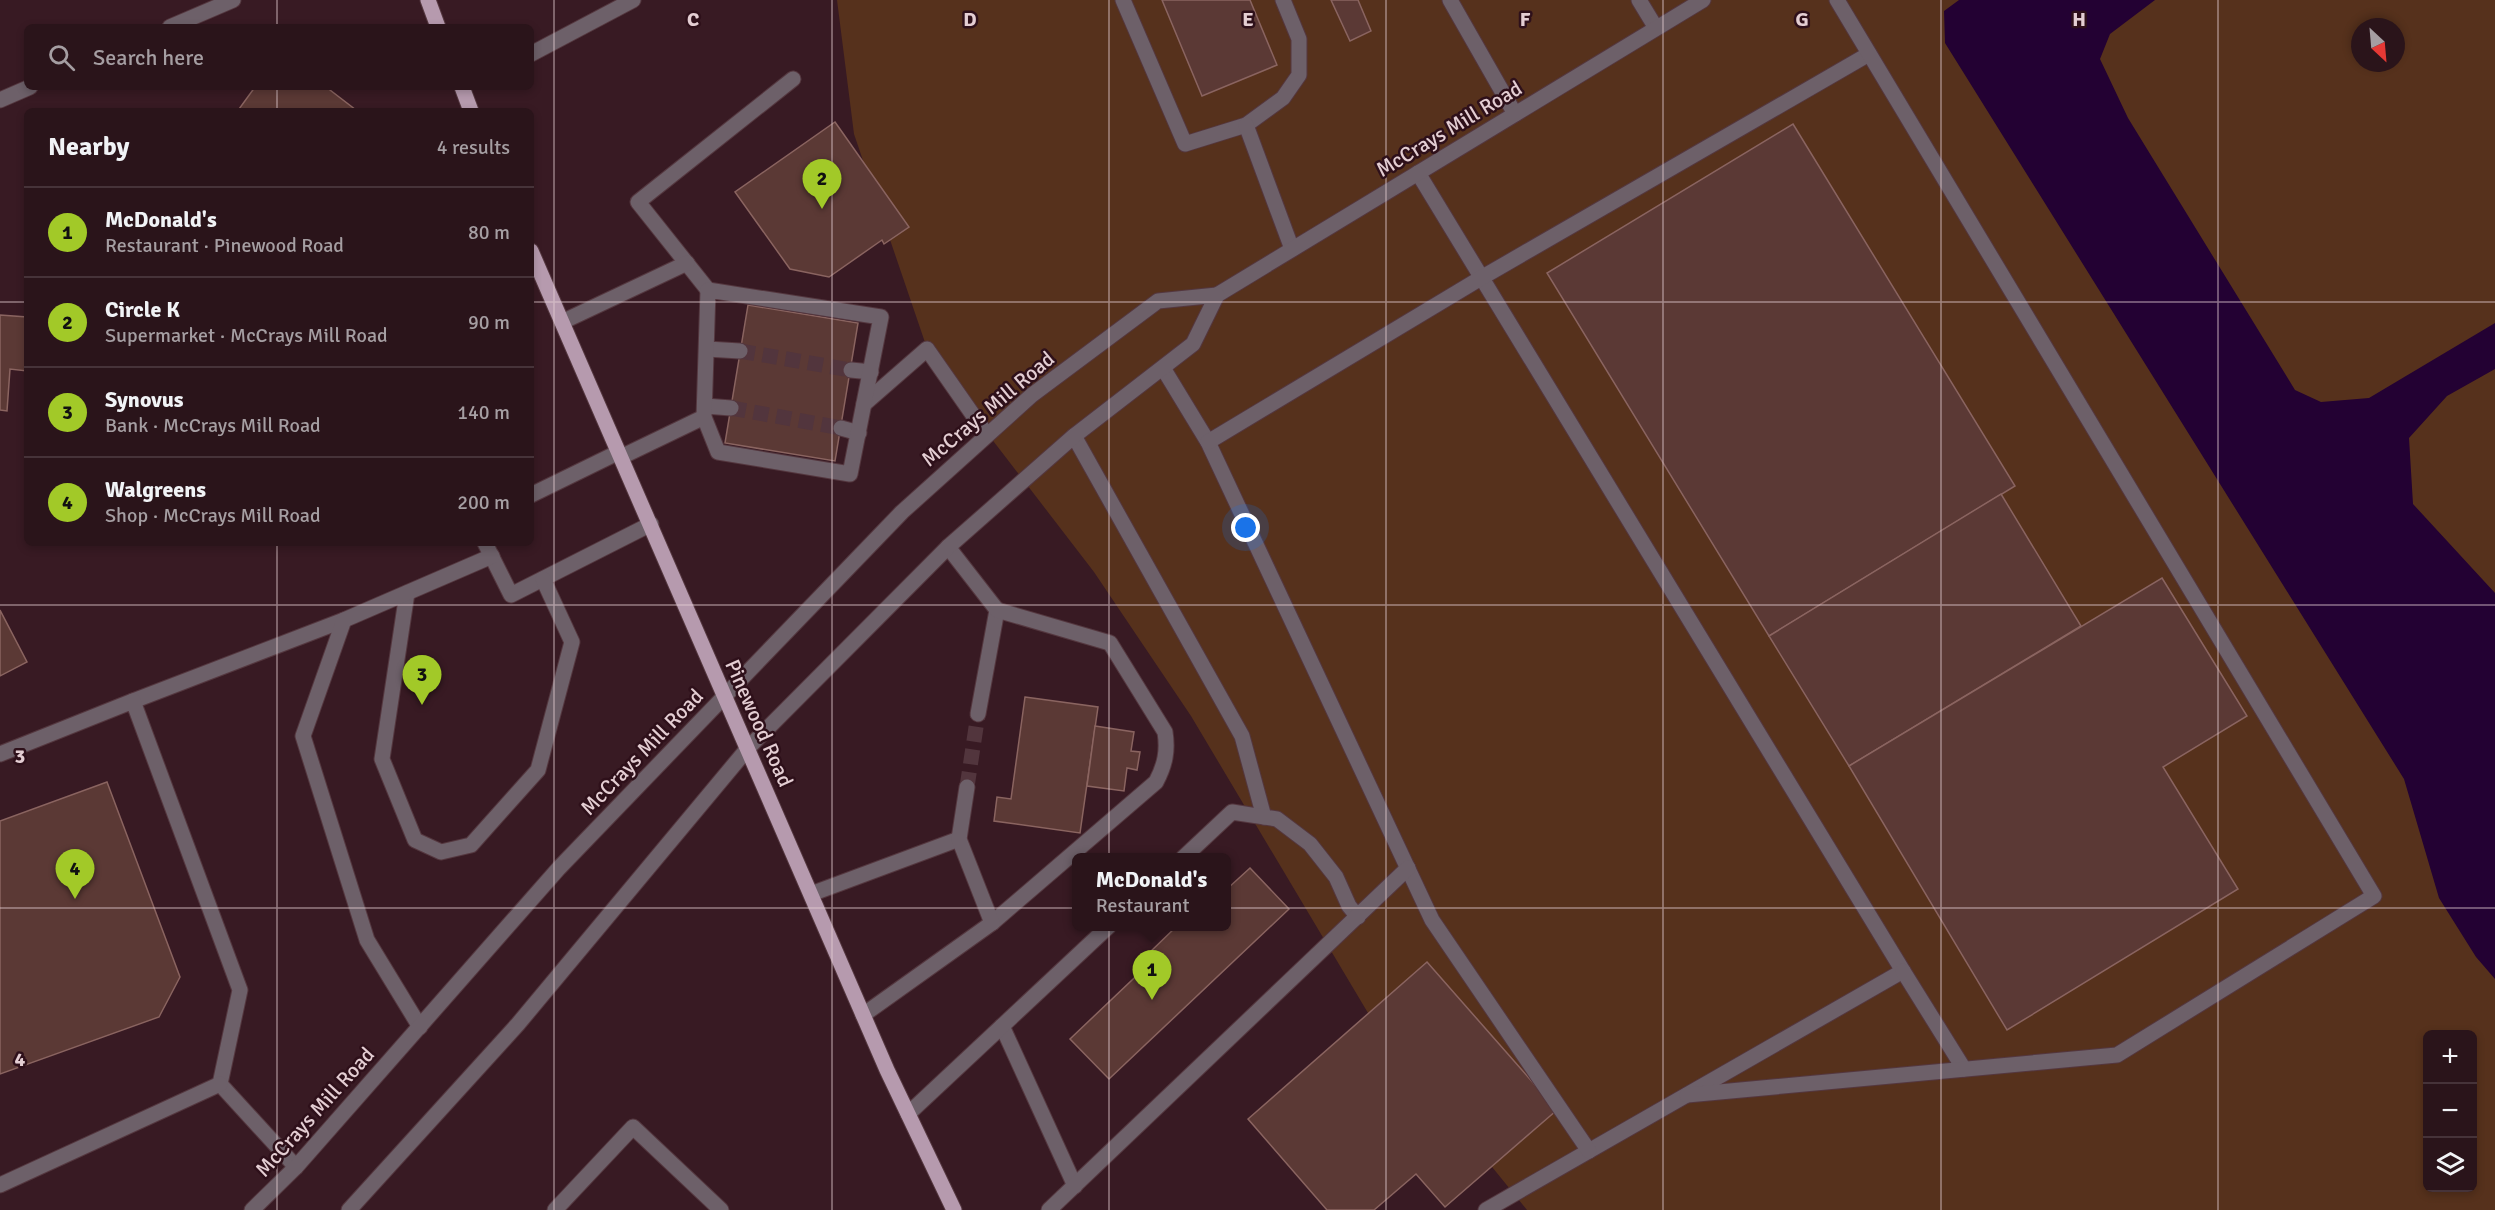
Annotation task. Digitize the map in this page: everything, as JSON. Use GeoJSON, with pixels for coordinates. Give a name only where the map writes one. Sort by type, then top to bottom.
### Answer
{"type":"FeatureCollection","features":[{"type":"Feature","properties":{"kind":"main road"},"geometry":{"type":"LineString","coordinates":[[428,0],[437,24]]}},
{"type":"Feature","properties":{"kind":"main road"},"geometry":{"type":"LineString","coordinates":[[465,90],[470,108]]}},
{"type":"Feature","properties":{"kind":"main road","name":"Pinewood Road"},"geometry":{"type":"LineString","coordinates":[[534,258],[863,1015],[954,1210]]}},
{"type":"Feature","properties":{"kind":"street"},"geometry":{"type":"LineString","coordinates":[[177,24],[233,0]]}},
{"type":"Feature","properties":{"kind":"street"},"geometry":{"type":"LineString","coordinates":[[534,52],[633,0]]}},
{"type":"Feature","properties":{"kind":"street"},"geometry":{"type":"LineString","coordinates":[[1123,0],[1185,144],[1246,125],[1283,98],[1299,75],[1299,39],[1283,0]]}},
{"type":"Feature","properties":{"kind":"street"},"geometry":{"type":"LineString","coordinates":[[1450,0],[1515,114]]}},
{"type":"Feature","properties":{"kind":"street"},"geometry":{"type":"LineString","coordinates":[[1639,0],[1656,28]]}},
{"type":"Feature","properties":{"kind":"street","name":"McCrays Mill Road"},"geometry":{"type":"LineString","coordinates":[[252,1210],[296,1167],[559,868],[902,512],[1032,395],[1158,301],[1217,295],[1703,0]]}},
{"type":"Feature","properties":{"kind":"street"},"geometry":{"type":"LineString","coordinates":[[1687,1095],[2117,1055],[2374,896],[1837,0]]}},
{"type":"Feature","properties":{"kind":"street"},"geometry":{"type":"LineString","coordinates":[[1208,442],[1481,278],[1869,54]]}},
{"type":"Feature","properties":{"kind":"street"},"geometry":{"type":"LineString","coordinates":[[708,290],[881,317],[872,372],[850,474],[718,452],[704,411],[708,290],[638,202],[793,79]]}},
{"type":"Feature","properties":{"kind":"street"},"geometry":{"type":"LineString","coordinates":[[0,100],[24,90]]}},
{"type":"Feature","properties":{"kind":"street"},"geometry":{"type":"LineString","coordinates":[[1246,125],[1292,249]]}},
{"type":"Feature","properties":{"kind":"street"},"geometry":{"type":"LineString","coordinates":[[1418,173],[1964,1069]]}},
{"type":"Feature","properties":{"kind":"street"},"geometry":{"type":"LineString","coordinates":[[562,322],[687,264]]}},
{"type":"Feature","properties":{"kind":"street"},"geometry":{"type":"LineString","coordinates":[[349,1210],[518,1024],[748,748],[948,547],[1074,436],[1193,344],[1217,295]]}},
{"type":"Feature","properties":{"kind":"street"},"geometry":{"type":"LineString","coordinates":[[707,349],[740,351]]}},
{"type":"Feature","properties":{"kind":"street"},"geometry":{"type":"LineString","coordinates":[[864,404],[927,349],[987,435]]}},
{"type":"Feature","properties":{"kind":"street"},"geometry":{"type":"LineString","coordinates":[[1163,368],[1208,442],[1432,920],[1589,1151]]}},
{"type":"Feature","properties":{"kind":"street"},"geometry":{"type":"LineString","coordinates":[[850,370],[872,372]]}},
{"type":"Feature","properties":{"kind":"street"},"geometry":{"type":"LineString","coordinates":[[534,494],[620,454],[704,411],[731,408]]}},
{"type":"Feature","properties":{"kind":"street"},"geometry":{"type":"LineString","coordinates":[[841,428],[859,433]]}},
{"type":"Feature","properties":{"kind":"street"},"geometry":{"type":"LineString","coordinates":[[1074,436],[1242,736],[1264,818]]}},
{"type":"Feature","properties":{"kind":"street"},"geometry":{"type":"LineString","coordinates":[[0,754],[344,620],[407,593],[488,550],[511,595],[651,524]]}},
{"type":"Feature","properties":{"kind":"street"},"geometry":{"type":"LineString","coordinates":[[948,547],[997,610],[1110,643],[1165,732],[1167,746],[1164,768],[1156,782],[1073,853]]}},
{"type":"Feature","properties":{"kind":"street"},"geometry":{"type":"LineString","coordinates":[[407,593],[382,759],[416,840],[441,852],[471,845],[538,770],[572,642],[543,579]]}},
{"type":"Feature","properties":{"kind":"street"},"geometry":{"type":"LineString","coordinates":[[978,714],[997,610]]}},
{"type":"Feature","properties":{"kind":"street"},"geometry":{"type":"LineString","coordinates":[[344,620],[303,736],[367,940],[420,1027]]}},
{"type":"Feature","properties":{"kind":"street"},"geometry":{"type":"LineString","coordinates":[[134,701],[240,990],[220,1084]]}},
{"type":"Feature","properties":{"kind":"street"},"geometry":{"type":"LineString","coordinates":[[967,787],[959,839],[992,923]]}},
{"type":"Feature","properties":{"kind":"street"},"geometry":{"type":"LineString","coordinates":[[1188,853],[1232,812],[1277,819],[1310,844],[1336,877],[1349,906],[1358,917]]}},
{"type":"Feature","properties":{"kind":"street"},"geometry":{"type":"LineString","coordinates":[[811,894],[959,839]]}},
{"type":"Feature","properties":{"kind":"street"},"geometry":{"type":"LineString","coordinates":[[863,1015],[992,923],[1072,854]]}},
{"type":"Feature","properties":{"kind":"street"},"geometry":{"type":"LineString","coordinates":[[1049,1210],[1408,868]]}},
{"type":"Feature","properties":{"kind":"street"},"geometry":{"type":"LineString","coordinates":[[908,1114],[1105,931]]}},
{"type":"Feature","properties":{"kind":"street"},"geometry":{"type":"LineString","coordinates":[[1486,1210],[1903,971]]}},
{"type":"Feature","properties":{"kind":"street"},"geometry":{"type":"LineString","coordinates":[[1002,1026],[1075,1186]]}},
{"type":"Feature","properties":{"kind":"street"},"geometry":{"type":"LineString","coordinates":[[220,1084],[296,1167]]}},
{"type":"Feature","properties":{"kind":"street"},"geometry":{"type":"LineString","coordinates":[[0,1185],[220,1084]]}},
{"type":"Feature","properties":{"kind":"street"},"geometry":{"type":"LineString","coordinates":[[555,1210],[633,1127],[721,1210]]}},
{"type":"Feature","properties":{"kind":"shaded area"},"geometry":{"type":"Polygon","coordinates":[[[837,0],[2495,0],[2495,1210],[1527,1210],[1371,1018],[1191,716],[1094,572],[931,360],[854,134],[837,0]]]}},
{"type":"Feature","properties":{"kind":"shaded area"},"geometry":{"type":"Polygon","coordinates":[[[1959,0],[2155,0],[2110,34],[2100,59],[2128,118],[2295,390],[2321,402],[2369,398],[2495,323],[2495,369],[2447,396],[2409,438],[2413,504],[2495,593],[2495,979],[2476,957],[2439,898],[2404,779],[1945,43],[1944,11],[1959,0]]]}},
{"type":"Feature","properties":{"kind":"building"},"geometry":{"type":"Polygon","coordinates":[[[1162,0],[1250,0],[1277,65],[1202,96],[1162,0]]]}},
{"type":"Feature","properties":{"kind":"building"},"geometry":{"type":"Polygon","coordinates":[[[1331,0],[1358,0],[1371,31],[1350,41],[1331,0]]]}},
{"type":"Feature","properties":{"kind":"building"},"geometry":{"type":"Polygon","coordinates":[[[253,90],[330,90],[353,108],[240,108],[253,90]]]}},
{"type":"Feature","properties":{"kind":"building"},"geometry":{"type":"Polygon","coordinates":[[[835,122],[909,227],[884,244],[882,240],[829,277],[790,269],[735,192],[835,122]]]}},
{"type":"Feature","properties":{"kind":"building"},"geometry":{"type":"Polygon","coordinates":[[[1793,124],[2015,486],[1769,636],[1547,273],[1793,124]]]}},
{"type":"Feature","properties":{"kind":"building"},"geometry":{"type":"Polygon","coordinates":[[[748,305],[858,323],[835,461],[725,443],[748,305]]]}},
{"type":"Feature","properties":{"kind":"building"},"geometry":{"type":"Polygon","coordinates":[[[0,315],[24,317],[24,371],[10,369],[7,411],[0,410],[0,315]]]}},
{"type":"Feature","properties":{"kind":"building"},"geometry":{"type":"Polygon","coordinates":[[[2001,494],[2081,626],[1849,766],[1769,636],[2001,494]]]}},
{"type":"Feature","properties":{"kind":"building"},"geometry":{"type":"Polygon","coordinates":[[[2162,578],[2247,716],[2163,767],[2238,889],[2007,1030],[1849,766],[2162,578]]]}},
{"type":"Feature","properties":{"kind":"building"},"geometry":{"type":"Polygon","coordinates":[[[0,610],[27,662],[0,676],[0,610]]]}},
{"type":"Feature","properties":{"kind":"building"},"geometry":{"type":"Polygon","coordinates":[[[1025,697],[1098,707],[1080,833],[994,821],[997,797],[1011,799],[1025,697]]]}},
{"type":"Feature","properties":{"kind":"building"},"geometry":{"type":"Polygon","coordinates":[[[1095,726],[1134,732],[1131,751],[1140,752],[1137,770],[1127,768],[1124,791],[1087,786],[1095,726]]]}},
{"type":"Feature","properties":{"kind":"building"},"geometry":{"type":"Polygon","coordinates":[[[107,782],[180,977],[159,1017],[0,1074],[0,821],[107,782]]]}},
{"type":"Feature","properties":{"kind":"building"},"geometry":{"type":"Polygon","coordinates":[[[1250,868],[1289,909],[1109,1079],[1070,1039],[1152,961],[1146,956],[1172,931],[1231,931],[1231,885],[1250,868]]]}},
{"type":"Feature","properties":{"kind":"building"},"geometry":{"type":"Polygon","coordinates":[[[1427,962],[1557,1110],[1445,1207],[1416,1174],[1374,1210],[1327,1210],[1248,1119],[1427,962]]]}},
{"type":"Feature","properties":{"kind":"tunnel"},"geometry":{"type":"LineString","coordinates":[[740,351],[851,370]]}},
{"type":"Feature","properties":{"kind":"tunnel"},"geometry":{"type":"LineString","coordinates":[[731,408],[841,428]]}},
{"type":"Feature","properties":{"kind":"tunnel"},"geometry":{"type":"LineString","coordinates":[[967,787],[978,714]]}},
{"type":"Feature","properties":{"kind":"place","name":"Circle K"},"geometry":{"type":"Point","coordinates":[822,209]}},
{"type":"Feature","properties":{"kind":"place","name":"Synovus"},"geometry":{"type":"Point","coordinates":[422,705]}},
{"type":"Feature","properties":{"kind":"place","name":"Walgreens"},"geometry":{"type":"Point","coordinates":[75,899]}},
{"type":"Feature","properties":{"kind":"place","name":"McDonald's"},"geometry":{"type":"Point","coordinates":[1152,1000]}}]}
